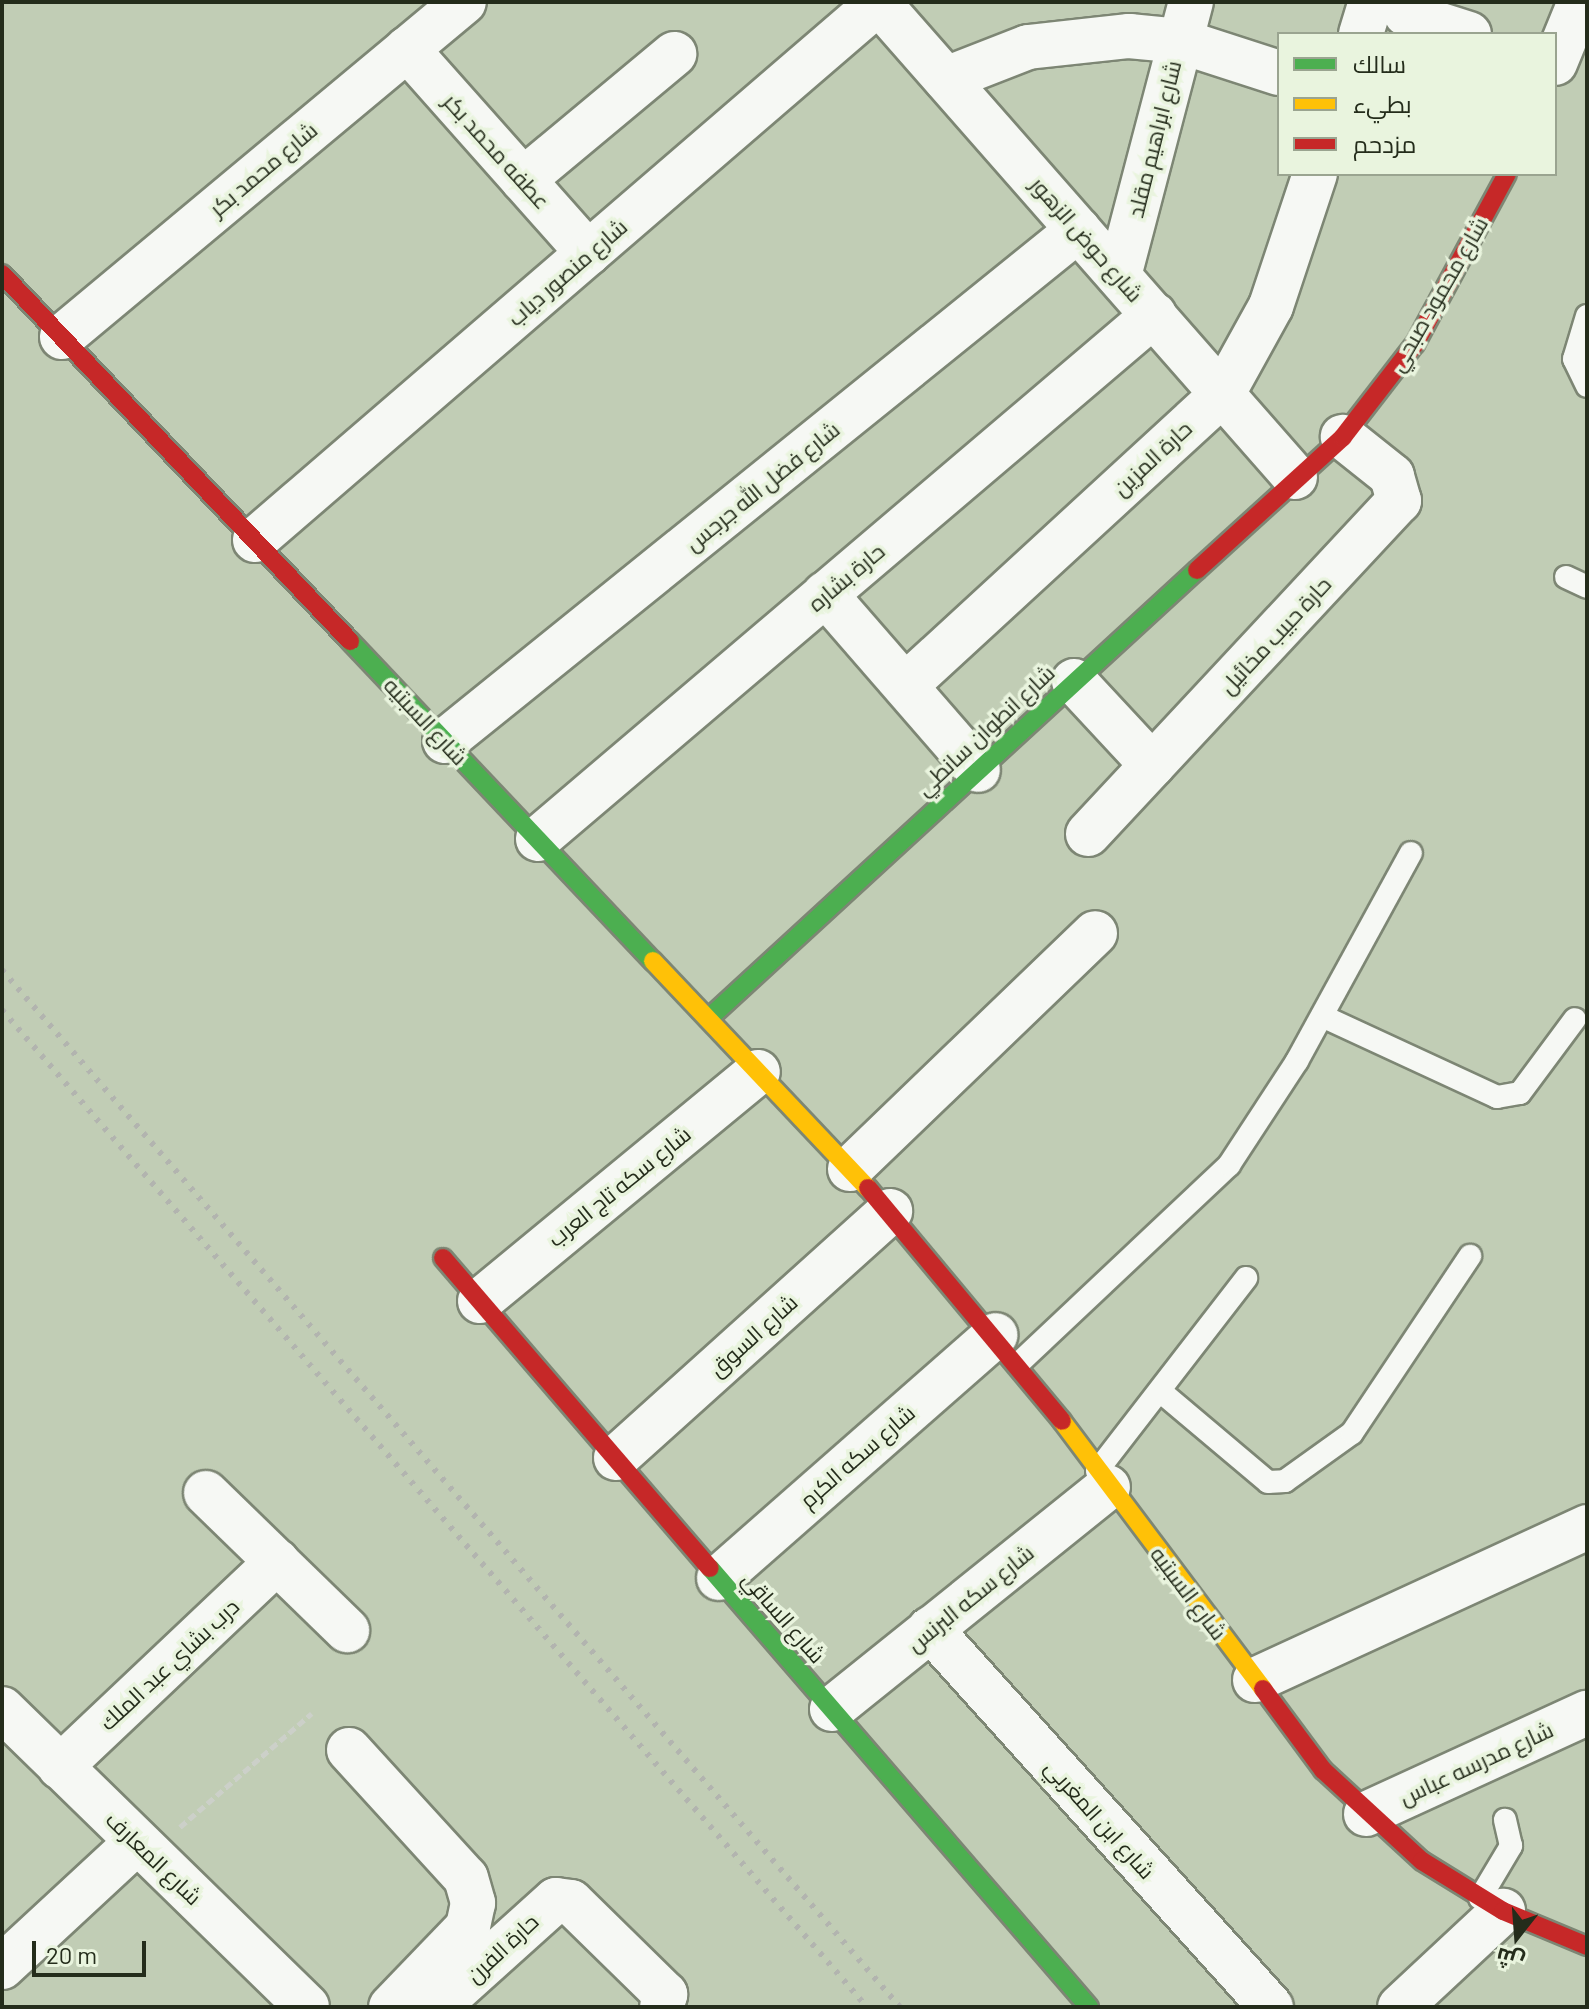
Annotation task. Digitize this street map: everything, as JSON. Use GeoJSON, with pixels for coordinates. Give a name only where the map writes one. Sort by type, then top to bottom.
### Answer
{"type":"FeatureCollection","features":[{"type":"Feature","properties":{"kind":"street","name":"شارع محمد بكر"},"geometry":{"type":"LineString","coordinates":[[62,337],[464,2]]}},
{"type":"Feature","properties":{"kind":"street","name":"شارع حوض الزهور"},"geometry":{"type":"LineString","coordinates":[[878,2],[1295,477]]}},
{"type":"Feature","properties":{"kind":"street","name":"شارع منصور دياب"},"geometry":{"type":"LineString","coordinates":[[255,540],[878,2]]}},
{"type":"Feature","properties":{"kind":"street"},"geometry":{"type":"LineString","coordinates":[[1557,56],[1580,2]]}},
{"type":"Feature","properties":{"kind":"street"},"geometry":{"type":"LineString","coordinates":[[1363,32],[1389,8],[1463,32]]}},
{"type":"Feature","properties":{"kind":"street"},"geometry":{"type":"LineString","coordinates":[[946,79],[1028,47],[1185,22],[1277,72]]}},
{"type":"Feature","properties":{"kind":"street","name":"شارع ابراهيم مقلد"},"geometry":{"type":"LineString","coordinates":[[1119,276],[1185,22]]}},
{"type":"Feature","properties":{"kind":"street","name":"عطفه محمد بكر"},"geometry":{"type":"LineString","coordinates":[[407,49],[588,253]]}},
{"type":"Feature","properties":{"kind":"street"},"geometry":{"type":"LineString","coordinates":[[523,180],[674,54]]}},
{"type":"Feature","properties":{"kind":"street","name":"حارة المزين"},"geometry":{"type":"LineString","coordinates":[[906,685],[1223,393],[1271,306],[1314,176]]}},
{"type":"Feature","properties":{"kind":"street","name":"شارع محمود صبحي"},"geometry":{"type":"LineString","coordinates":[[1295,477],[1343,437],[1415,344],[1506,176]]}},
{"type":"Feature","properties":{"kind":"street","name":"شارع فضل الله جرجس"},"geometry":{"type":"LineString","coordinates":[[445,741],[1078,230]]}},
{"type":"Feature","properties":{"kind":"street","name":"شارع السبتيه"},"geometry":{"type":"LineString","coordinates":[[2,274],[890,1211],[1007,1349],[1255,1680],[1366,1814],[1491,1905],[1587,1946]]}},
{"type":"Feature","properties":{"kind":"street","name":"حارة بشاره"},"geometry":{"type":"LineString","coordinates":[[538,839],[1154,315]]}},
{"type":"Feature","properties":{"kind":"street","name":"حارة حبيب مخائيل"},"geometry":{"type":"LineString","coordinates":[[1088,834],[1399,501],[1392,476],[1343,437]]}},
{"type":"Feature","properties":{"kind":"street","name":"شارع انطوان سانطي"},"geometry":{"type":"LineString","coordinates":[[708,1019],[1295,477]]}},
{"type":"Feature","properties":{"kind":"street"},"geometry":{"type":"LineString","coordinates":[[825,594],[978,770]]}},
{"type":"Feature","properties":{"kind":"street"},"geometry":{"type":"LineString","coordinates":[[1074,681],[1152,765]]}},
{"type":"Feature","properties":{"kind":"street"},"geometry":{"type":"LineString","coordinates":[[850,1169],[1095,933]]}},
{"type":"Feature","properties":{"kind":"street","name":"شارع سكه تاج العرب"},"geometry":{"type":"LineString","coordinates":[[480,1301],[758,1072]]}},
{"type":"Feature","properties":{"kind":"street","name":"شارع السوق"},"geometry":{"type":"LineString","coordinates":[[616,1458],[890,1211]]}},
{"type":"Feature","properties":{"kind":"street","name":"شارع الساقي"},"geometry":{"type":"LineString","coordinates":[[443,1258],[1089,2007]]}},
{"type":"Feature","properties":{"kind":"street","name":"شارع سكه الكرم"},"geometry":{"type":"LineString","coordinates":[[719,1578],[1007,1349]]}},
{"type":"Feature","properties":{"kind":"street","name":"شارع سكه البرنس"},"geometry":{"type":"LineString","coordinates":[[832,1709],[930,1629],[1103,1479]]}},
{"type":"Feature","properties":{"kind":"street"},"geometry":{"type":"LineString","coordinates":[[206,1493],[347,1630]]}},
{"type":"Feature","properties":{"kind":"street"},"geometry":{"type":"LineString","coordinates":[[1255,1680],[1587,1527]]}},
{"type":"Feature","properties":{"kind":"street","name":"درب بشاي عبد الملك"},"geometry":{"type":"LineString","coordinates":[[60,1767],[277,1562]]}},
{"type":"Feature","properties":{"kind":"street","name":"شارع ابن المغربي"},"geometry":{"type":"LineString","coordinates":[[930,1629],[1271,2007]]}},
{"type":"Feature","properties":{"kind":"street","name":"شارع المعارف"},"geometry":{"type":"LineString","coordinates":[[2,1709],[307,2007]]}},
{"type":"Feature","properties":{"kind":"street","name":"شارع مدرسه عباس"},"geometry":{"type":"LineString","coordinates":[[1366,1814],[1587,1713]]}},
{"type":"Feature","properties":{"kind":"street"},"geometry":{"type":"LineString","coordinates":[[349,1750],[466,1878],[473,1903],[468,1927],[391,2007]]}},
{"type":"Feature","properties":{"kind":"street"},"geometry":{"type":"LineString","coordinates":[[2,1967],[143,1848]]}},
{"type":"Feature","properties":{"kind":"street","name":"حارة الفرن"},"geometry":{"type":"LineString","coordinates":[[437,2007],[547,1907],[571,1902],[665,1994],[662,2007]]}},
{"type":"Feature","properties":{"kind":"street"},"geometry":{"type":"LineString","coordinates":[[1400,2007],[1491,1905]]}},
{"type":"Feature","properties":{"kind":"lane"},"geometry":{"type":"LineString","coordinates":[[1587,316],[1574,359],[1587,386]]}},
{"type":"Feature","properties":{"kind":"lane"},"geometry":{"type":"LineString","coordinates":[[1566,577],[1587,587]]}},
{"type":"Feature","properties":{"kind":"lane"},"geometry":{"type":"LineString","coordinates":[[1007,1349],[1229,1165],[1322,1016],[1411,853]]}},
{"type":"Feature","properties":{"kind":"lane"},"geometry":{"type":"LineString","coordinates":[[1322,1016],[1497,1097],[1520,1093],[1575,1019]]}},
{"type":"Feature","properties":{"kind":"lane"},"geometry":{"type":"LineString","coordinates":[[1160,1391],[1268,1482],[1285,1481],[1352,1433],[1470,1256]]}},
{"type":"Feature","properties":{"kind":"lane"},"geometry":{"type":"LineString","coordinates":[[1103,1479],[1160,1391],[1246,1278]]}},
{"type":"Feature","properties":{"kind":"lane"},"geometry":{"type":"LineString","coordinates":[[1491,1905],[1511,1846],[1505,1820]]}},
{"type":"Feature","properties":{"kind":"path"},"geometry":{"type":"LineString","coordinates":[[143,1848],[312,1713]]}},
{"type":"Feature","properties":{"kind":"railway"},"geometry":{"type":"LineString","coordinates":[[2,970],[900,2007]]}},
{"type":"Feature","properties":{"kind":"railway"},"geometry":{"type":"LineString","coordinates":[[2,1010],[867,2007]]}},
{"type":"Feature","properties":{"kind":"traffic: fast"},"geometry":{"type":"LineString","coordinates":[[708,1019],[1197,570]]}},
{"type":"Feature","properties":{"kind":"traffic: fast"},"geometry":{"type":"LineString","coordinates":[[350,641],[653,961]]}},
{"type":"Feature","properties":{"kind":"traffic: fast"},"geometry":{"type":"LineString","coordinates":[[710,1568],[1089,2007]]}},
{"type":"Feature","properties":{"kind":"traffic: slow"},"geometry":{"type":"LineString","coordinates":[[653,961],[868,1188]]}},
{"type":"Feature","properties":{"kind":"traffic: slow"},"geometry":{"type":"LineString","coordinates":[[1062,1421],[1263,1689]]}},
{"type":"Feature","properties":{"kind":"traffic: jam"},"geometry":{"type":"LineString","coordinates":[[1197,570],[1343,437],[1415,344],[1506,176]]}},
{"type":"Feature","properties":{"kind":"traffic: jam"},"geometry":{"type":"LineString","coordinates":[[2,274],[350,641]]}},
{"type":"Feature","properties":{"kind":"traffic: jam"},"geometry":{"type":"LineString","coordinates":[[868,1188],[1062,1421]]}},
{"type":"Feature","properties":{"kind":"traffic: jam"},"geometry":{"type":"LineString","coordinates":[[443,1258],[710,1568]]}},
{"type":"Feature","properties":{"kind":"traffic: jam"},"geometry":{"type":"LineString","coordinates":[[1263,1689],[1323,1770],[1422,1861],[1503,1911],[1587,1946]]}}]}
